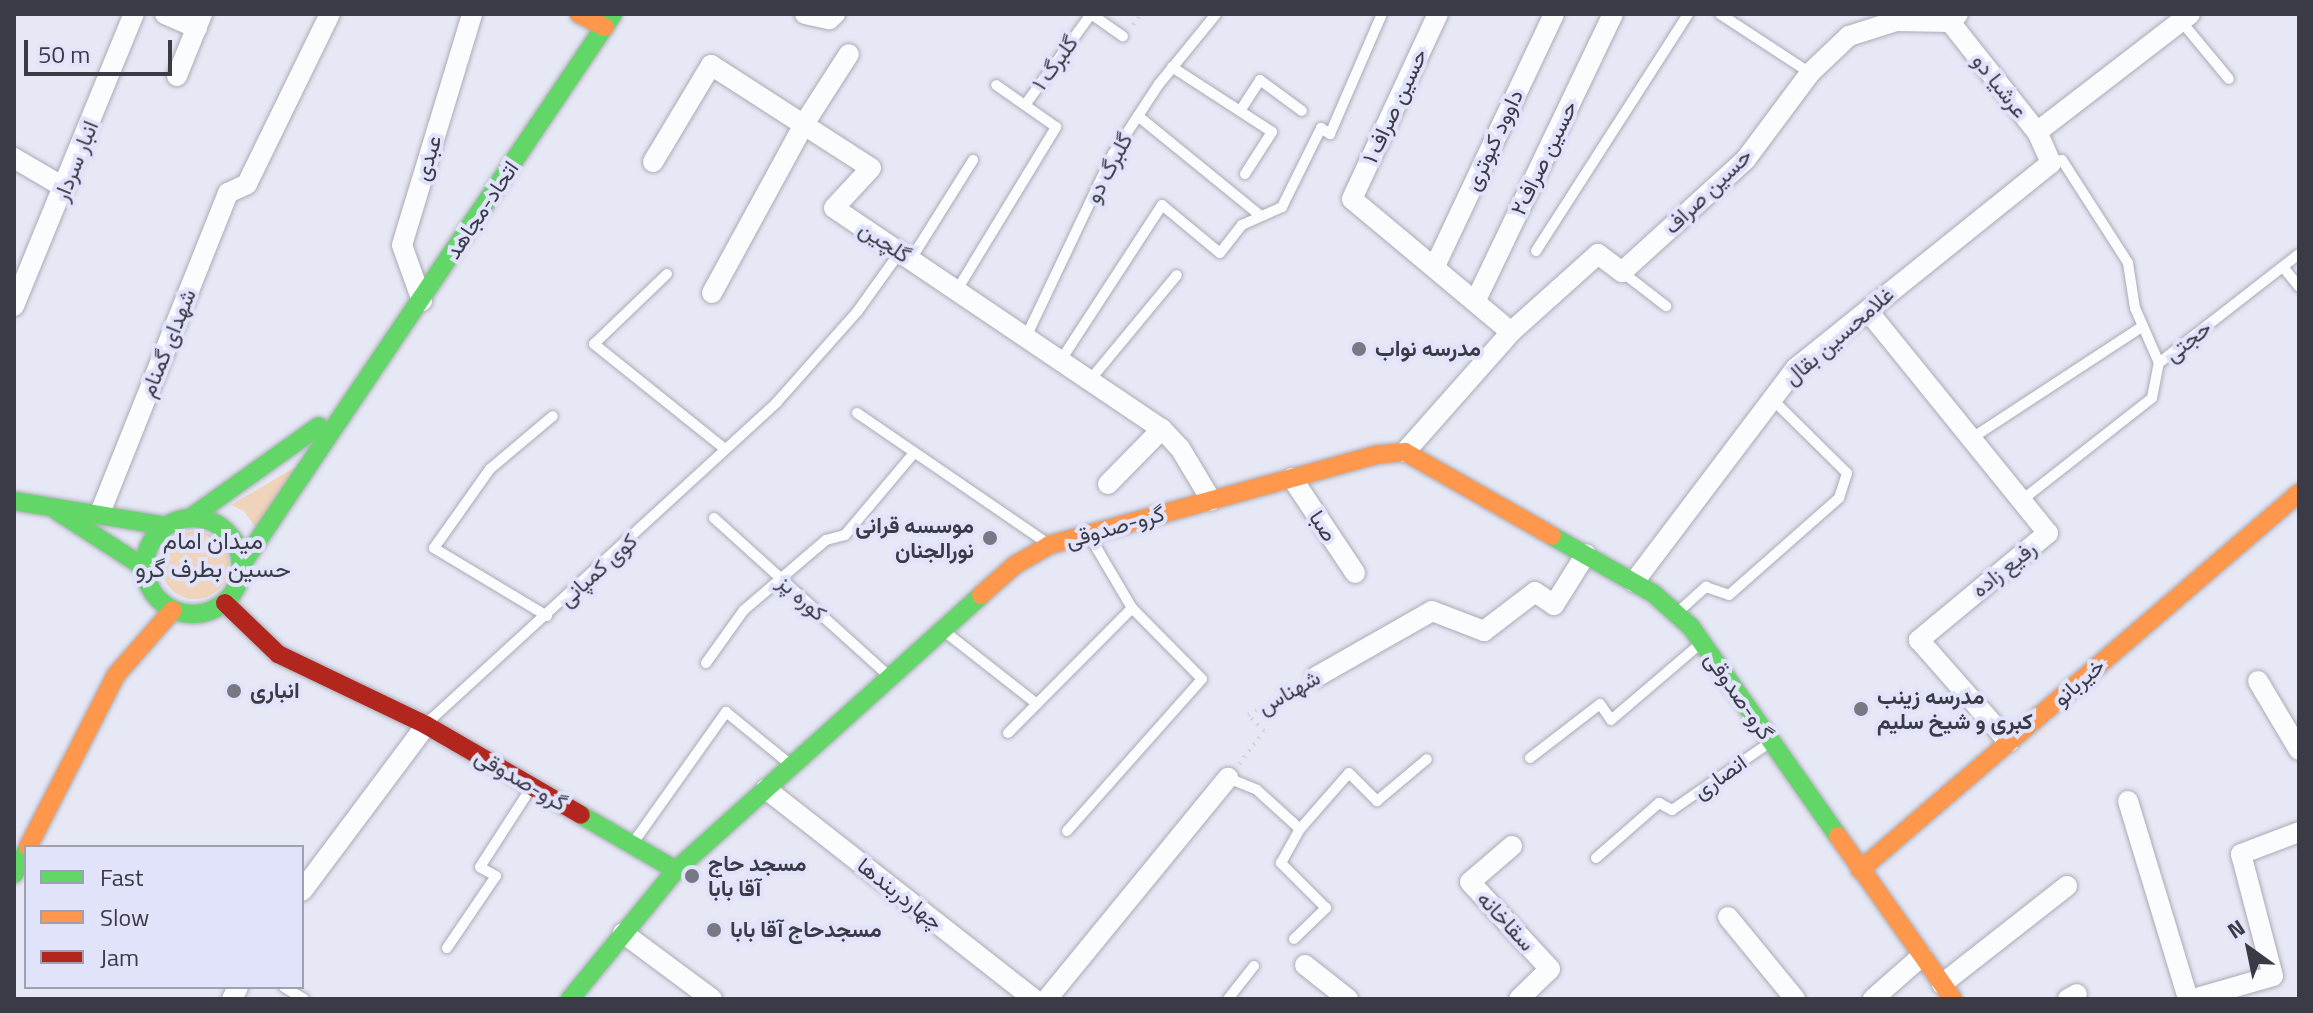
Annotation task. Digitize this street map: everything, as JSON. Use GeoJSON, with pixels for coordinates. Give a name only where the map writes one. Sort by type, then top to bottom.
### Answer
{"type":"FeatureCollection","features":[{"type":"Feature","properties":{"kind":"street","name":"انبار سردار"},"geometry":{"type":"LineString","coordinates":[[14,306],[134,14]]}},
{"type":"Feature","properties":{"kind":"street"},"geometry":{"type":"LineString","coordinates":[[165,14],[200,21],[177,76]]}},
{"type":"Feature","properties":{"kind":"street","name":"شهدای گمنام"},"geometry":{"type":"LineString","coordinates":[[100,513],[228,193],[247,184],[330,14]]}},
{"type":"Feature","properties":{"kind":"street","name":"عبدی"},"geometry":{"type":"LineString","coordinates":[[422,301],[402,245],[472,14]]}},
{"type":"Feature","properties":{"kind":"street"},"geometry":{"type":"LineString","coordinates":[[579,14],[609,21]]}},
{"type":"Feature","properties":{"kind":"street"},"geometry":{"type":"LineString","coordinates":[[805,14],[829,19],[835,14]]}},
{"type":"Feature","properties":{"kind":"street","name":"حسین صراف ۱"},"geometry":{"type":"LineString","coordinates":[[1435,266],[1352,199],[1438,14]]}},
{"type":"Feature","properties":{"kind":"street","name":"داوود کبوتری"},"geometry":{"type":"LineString","coordinates":[[1435,266],[1554,14]]}},
{"type":"Feature","properties":{"kind":"street","name":"حسین صراف۲"},"geometry":{"type":"LineString","coordinates":[[1475,302],[1613,14]]}},
{"type":"Feature","properties":{"kind":"street","name":"حسین صراف"},"geometry":{"type":"LineString","coordinates":[[1622,272],[1746,159],[1810,73],[1849,36],[1896,21],[1954,18]]}},
{"type":"Feature","properties":{"kind":"street","name":"عرشیا دو"},"geometry":{"type":"LineString","coordinates":[[1954,18],[2037,132],[2051,163]]}},
{"type":"Feature","properties":{"kind":"street"},"geometry":{"type":"LineString","coordinates":[[2037,132],[2185,18]]}},
{"type":"Feature","properties":{"kind":"street","name":"اتحاد-مجاهد"},"geometry":{"type":"LineString","coordinates":[[346,403],[422,301],[609,21]]}},
{"type":"Feature","properties":{"kind":"street"},"geometry":{"type":"LineString","coordinates":[[712,293],[804,124],[849,54]]}},
{"type":"Feature","properties":{"kind":"street","name":"گلچین"},"geometry":{"type":"LineString","coordinates":[[653,162],[711,65],[871,168],[834,208],[1162,429],[1180,448],[1211,500]]}},
{"type":"Feature","properties":{"kind":"street"},"geometry":{"type":"LineString","coordinates":[[14,158],[65,188]]}},
{"type":"Feature","properties":{"kind":"street","name":"غلامحسین بقال"},"geometry":{"type":"LineString","coordinates":[[1634,582],[1719,476],[1770,397],[1796,368],[2051,163]]}},
{"type":"Feature","properties":{"kind":"street"},"geometry":{"type":"LineString","coordinates":[[1405,452],[1511,332],[1598,254],[1622,272]]}},
{"type":"Feature","properties":{"kind":"street"},"geometry":{"type":"LineString","coordinates":[[1435,266],[1511,332]]}},
{"type":"Feature","properties":{"kind":"street","name":"رفیع زاده"},"geometry":{"type":"LineString","coordinates":[[1868,311],[2048,533],[1919,640],[2009,742]]}},
{"type":"Feature","properties":{"kind":"street"},"geometry":{"type":"LineString","coordinates":[[167,526],[147,551],[145,568],[153,593],[173,610],[200,614],[225,603],[240,579],[242,564],[346,403]]}},
{"type":"Feature","properties":{"kind":"street"},"geometry":{"type":"LineString","coordinates":[[14,501],[54,510],[100,513],[167,526],[190,518],[286,454],[346,403]]}},
{"type":"Feature","properties":{"kind":"street"},"geometry":{"type":"LineString","coordinates":[[1108,484],[1162,429]]}},
{"type":"Feature","properties":{"kind":"street","name":"گرو-صدوقی"},"geometry":{"type":"LineString","coordinates":[[225,603],[278,654],[426,725],[676,870],[1015,565],[1049,545],[1292,478],[1405,452],[1634,582],[1676,613],[1702,642],[1948,992]]}},
{"type":"Feature","properties":{"kind":"street","name":"صبا"},"geometry":{"type":"LineString","coordinates":[[1292,478],[1355,573]]}},
{"type":"Feature","properties":{"kind":"street","name":"خیربانو"},"geometry":{"type":"LineString","coordinates":[[1860,870],[2298,497]]}},
{"type":"Feature","properties":{"kind":"street"},"geometry":{"type":"LineString","coordinates":[[54,510],[145,568]]}},
{"type":"Feature","properties":{"kind":"street"},"geometry":{"type":"LineString","coordinates":[[190,518],[220,525],[231,536],[242,564]]}},
{"type":"Feature","properties":{"kind":"street","name":"شهناس"},"geometry":{"type":"LineString","coordinates":[[1316,677],[1432,611],[1484,631],[1535,592],[1554,605],[1586,554]]}},
{"type":"Feature","properties":{"kind":"street"},"geometry":{"type":"LineString","coordinates":[[29,845],[116,675],[173,610]]}},
{"type":"Feature","properties":{"kind":"street"},"geometry":{"type":"LineString","coordinates":[[2258,681],[2299,750]]}},
{"type":"Feature","properties":{"kind":"street","name":"کوی کمپانی"},"geometry":{"type":"LineString","coordinates":[[304,888],[426,725]]}},
{"type":"Feature","properties":{"kind":"street"},"geometry":{"type":"LineString","coordinates":[[1047,999],[1228,778]]}},
{"type":"Feature","properties":{"kind":"street","name":"چهاردربندها"},"geometry":{"type":"LineString","coordinates":[[766,789],[1034,999]]}},
{"type":"Feature","properties":{"kind":"street"},"geometry":{"type":"LineString","coordinates":[[2128,801],[2190,999],[2273,976],[2241,854],[2299,832]]}},
{"type":"Feature","properties":{"kind":"street","name":"سقاخانه"},"geometry":{"type":"LineString","coordinates":[[1512,846],[1470,882],[1550,969],[1519,999]]}},
{"type":"Feature","properties":{"kind":"street"},"geometry":{"type":"LineString","coordinates":[[14,874],[24,855]]}},
{"type":"Feature","properties":{"kind":"street"},"geometry":{"type":"LineString","coordinates":[[570,999],[676,870]]}},
{"type":"Feature","properties":{"kind":"street"},"geometry":{"type":"LineString","coordinates":[[1948,992],[2067,886]]}},
{"type":"Feature","properties":{"kind":"street"},"geometry":{"type":"LineString","coordinates":[[1728,917],[1795,999]]}},
{"type":"Feature","properties":{"kind":"street"},"geometry":{"type":"LineString","coordinates":[[623,933],[712,999]]}},
{"type":"Feature","properties":{"kind":"street"},"geometry":{"type":"LineString","coordinates":[[1873,999],[1922,956]]}},
{"type":"Feature","properties":{"kind":"street"},"geometry":{"type":"LineString","coordinates":[[1305,965],[1348,999]]}},
{"type":"Feature","properties":{"kind":"lane","name":"گلبرگ ۱"},"geometry":{"type":"LineString","coordinates":[[1025,105],[1091,14],[1123,36]]}},
{"type":"Feature","properties":{"kind":"lane","name":"گلبرگ دو"},"geometry":{"type":"LineString","coordinates":[[1026,337],[1113,154],[1172,67],[1216,14]]}},
{"type":"Feature","properties":{"kind":"lane"},"geometry":{"type":"LineString","coordinates":[[1061,360],[1162,205],[1220,253],[1242,225],[1282,207],[1321,128],[1330,134],[1382,14]]}},
{"type":"Feature","properties":{"kind":"lane"},"geometry":{"type":"LineString","coordinates":[[1536,251],[1688,14]]}},
{"type":"Feature","properties":{"kind":"lane"},"geometry":{"type":"LineString","coordinates":[[1720,14],[1810,73]]}},
{"type":"Feature","properties":{"kind":"lane"},"geometry":{"type":"LineString","coordinates":[[2185,18],[2229,79]]}},
{"type":"Feature","properties":{"kind":"lane"},"geometry":{"type":"LineString","coordinates":[[1172,67],[1272,132],[1245,174]]}},
{"type":"Feature","properties":{"kind":"lane"},"geometry":{"type":"LineString","coordinates":[[1240,111],[1260,80],[1302,111]]}},
{"type":"Feature","properties":{"kind":"lane"},"geometry":{"type":"LineString","coordinates":[[957,290],[1056,127],[996,85]]}},
{"type":"Feature","properties":{"kind":"lane"},"geometry":{"type":"LineString","coordinates":[[1138,116],[1260,215]]}},
{"type":"Feature","properties":{"kind":"lane","name":"کوی کمپانی"},"geometry":{"type":"LineString","coordinates":[[426,725],[777,402],[905,256],[973,160]]}},
{"type":"Feature","properties":{"kind":"lane"},"geometry":{"type":"LineString","coordinates":[[2051,163],[2062,160],[2128,263],[2143,326],[2159,363]]}},
{"type":"Feature","properties":{"kind":"lane","name":"حجتی"},"geometry":{"type":"LineString","coordinates":[[2022,500],[2152,398],[2159,363],[2299,254]]}},
{"type":"Feature","properties":{"kind":"lane"},"geometry":{"type":"LineString","coordinates":[[2283,267],[2299,287]]}},
{"type":"Feature","properties":{"kind":"lane"},"geometry":{"type":"LineString","coordinates":[[1622,272],[1666,306]]}},
{"type":"Feature","properties":{"kind":"lane"},"geometry":{"type":"LineString","coordinates":[[667,274],[594,344],[725,449]]}},
{"type":"Feature","properties":{"kind":"lane"},"geometry":{"type":"LineString","coordinates":[[1090,380],[1177,275]]}},
{"type":"Feature","properties":{"kind":"lane"},"geometry":{"type":"LineString","coordinates":[[1972,438],[2143,326]]}},
{"type":"Feature","properties":{"kind":"lane"},"geometry":{"type":"LineString","coordinates":[[1676,613],[1706,587],[1729,595],[1839,498],[1847,473],[1770,397]]}},
{"type":"Feature","properties":{"kind":"lane"},"geometry":{"type":"LineString","coordinates":[[857,413],[1049,545]]}},
{"type":"Feature","properties":{"kind":"lane"},"geometry":{"type":"LineString","coordinates":[[547,616],[434,548],[490,469],[553,416]]}},
{"type":"Feature","properties":{"kind":"lane"},"geometry":{"type":"LineString","coordinates":[[706,663],[744,610],[826,540],[845,535],[914,453]]}},
{"type":"Feature","properties":{"kind":"lane","name":"کوره پز"},"geometry":{"type":"LineString","coordinates":[[714,518],[890,677]]}},
{"type":"Feature","properties":{"kind":"lane"},"geometry":{"type":"LineString","coordinates":[[1067,831],[1202,679],[1132,608],[1089,534]]}},
{"type":"Feature","properties":{"kind":"lane"},"geometry":{"type":"LineString","coordinates":[[1008,733],[1132,608]]}},
{"type":"Feature","properties":{"kind":"lane"},"geometry":{"type":"LineString","coordinates":[[942,630],[1037,704]]}},
{"type":"Feature","properties":{"kind":"lane"},"geometry":{"type":"LineString","coordinates":[[1530,758],[1600,704],[1611,720],[1702,642]]}},
{"type":"Feature","properties":{"kind":"lane"},"geometry":{"type":"LineString","coordinates":[[632,845],[726,712],[792,765]]}},
{"type":"Feature","properties":{"kind":"lane","name":"انصاری"},"geometry":{"type":"LineString","coordinates":[[1596,858],[1659,803],[1672,810],[1771,742]]}},
{"type":"Feature","properties":{"kind":"lane"},"geometry":{"type":"LineString","coordinates":[[1294,939],[1326,908],[1281,863],[1300,829],[1349,773],[1377,801],[1427,759]]}},
{"type":"Feature","properties":{"kind":"lane"},"geometry":{"type":"LineString","coordinates":[[1228,778],[1257,790],[1300,829]]}},
{"type":"Feature","properties":{"kind":"lane"},"geometry":{"type":"LineString","coordinates":[[447,948],[496,876],[480,867],[532,787]]}},
{"type":"Feature","properties":{"kind":"lane"},"geometry":{"type":"LineString","coordinates":[[1228,999],[1254,966]]}},
{"type":"Feature","properties":{"kind":"path","name":"شهناس"},"geometry":{"type":"LineString","coordinates":[[1228,778],[1264,731],[1248,715],[1316,677]]}},
{"type":"Feature","properties":{"kind":"shaded area"},"geometry":{"type":"Polygon","coordinates":[[[299,465],[259,532],[244,511],[231,505],[299,465]]]}},
{"type":"Feature","properties":{"kind":"shaded area"},"geometry":{"type":"Polygon","coordinates":[[[202,531],[223,546],[229,565],[227,578],[219,589],[202,599],[188,599],[171,589],[163,578],[161,558],[171,541],[182,533],[202,531]]]}},
{"type":"Feature","properties":{"kind":"traffic: fast"},"geometry":{"type":"LineString","coordinates":[[242,564],[613,14]]}},
{"type":"Feature","properties":{"kind":"traffic: fast"},"geometry":{"type":"LineString","coordinates":[[190,518],[319,426]]}},
{"type":"Feature","properties":{"kind":"traffic: fast"},"geometry":{"type":"LineString","coordinates":[[14,501],[167,526]]}},
{"type":"Feature","properties":{"kind":"traffic: fast"},"geometry":{"type":"LineString","coordinates":[[57,511],[145,568]]}},
{"type":"Feature","properties":{"kind":"traffic: fast"},"geometry":{"type":"LineString","coordinates":[[193,518],[211,522],[227,532],[237,548],[241,566],[237,584],[227,600],[211,610],[193,614],[175,610],[159,600],[149,584],[145,566],[149,548],[159,532],[175,522],[193,518]]}},
{"type":"Feature","properties":{"kind":"traffic: fast"},"geometry":{"type":"LineString","coordinates":[[1552,536],[1654,594],[1691,627],[1838,836]]}},
{"type":"Feature","properties":{"kind":"traffic: fast"},"geometry":{"type":"LineString","coordinates":[[581,815],[676,870],[981,595]]}},
{"type":"Feature","properties":{"kind":"traffic: fast"},"geometry":{"type":"LineString","coordinates":[[14,874],[24,855]]}},
{"type":"Feature","properties":{"kind":"traffic: fast"},"geometry":{"type":"LineString","coordinates":[[570,999],[676,870]]}},
{"type":"Feature","properties":{"kind":"traffic: slow"},"geometry":{"type":"LineString","coordinates":[[579,14],[605,27]]}},
{"type":"Feature","properties":{"kind":"traffic: slow"},"geometry":{"type":"LineString","coordinates":[[981,595],[1015,565],[1049,545],[1375,455],[1405,452],[1552,536]]}},
{"type":"Feature","properties":{"kind":"traffic: slow"},"geometry":{"type":"LineString","coordinates":[[1860,870],[2299,493]]}},
{"type":"Feature","properties":{"kind":"traffic: slow"},"geometry":{"type":"LineString","coordinates":[[29,845],[116,675],[173,610]]}},
{"type":"Feature","properties":{"kind":"traffic: slow"},"geometry":{"type":"LineString","coordinates":[[1838,836],[1953,999]]}},
{"type":"Feature","properties":{"kind":"traffic: jam"},"geometry":{"type":"LineString","coordinates":[[225,603],[278,654],[426,725],[581,815]]}},
{"type":"Feature","properties":{"kind":"place","name":"مدرسه نواب"},"geometry":{"type":"Point","coordinates":[1359,349]}},
{"type":"Feature","properties":{"kind":"place","name":"موسسه قرانی نورالجنان"},"geometry":{"type":"Point","coordinates":[990,538]}},
{"type":"Feature","properties":{"kind":"place","name":"انباری"},"geometry":{"type":"Point","coordinates":[234,691]}},
{"type":"Feature","properties":{"kind":"place","name":"مدرسه زینب کبری و شیخ سلیم"},"geometry":{"type":"Point","coordinates":[1861,709]}},
{"type":"Feature","properties":{"kind":"place","name":"مسجد حاج آقا بابا"},"geometry":{"type":"Point","coordinates":[692,876]}},
{"type":"Feature","properties":{"kind":"place","name":"مسجدحاج آقا بابا"},"geometry":{"type":"Point","coordinates":[714,930]}},
{"type":"Feature","properties":{"kind":"district","name":"میدان امام حسین بطرف گرو"},"geometry":{"type":"Point","coordinates":[213,555]}}]}
